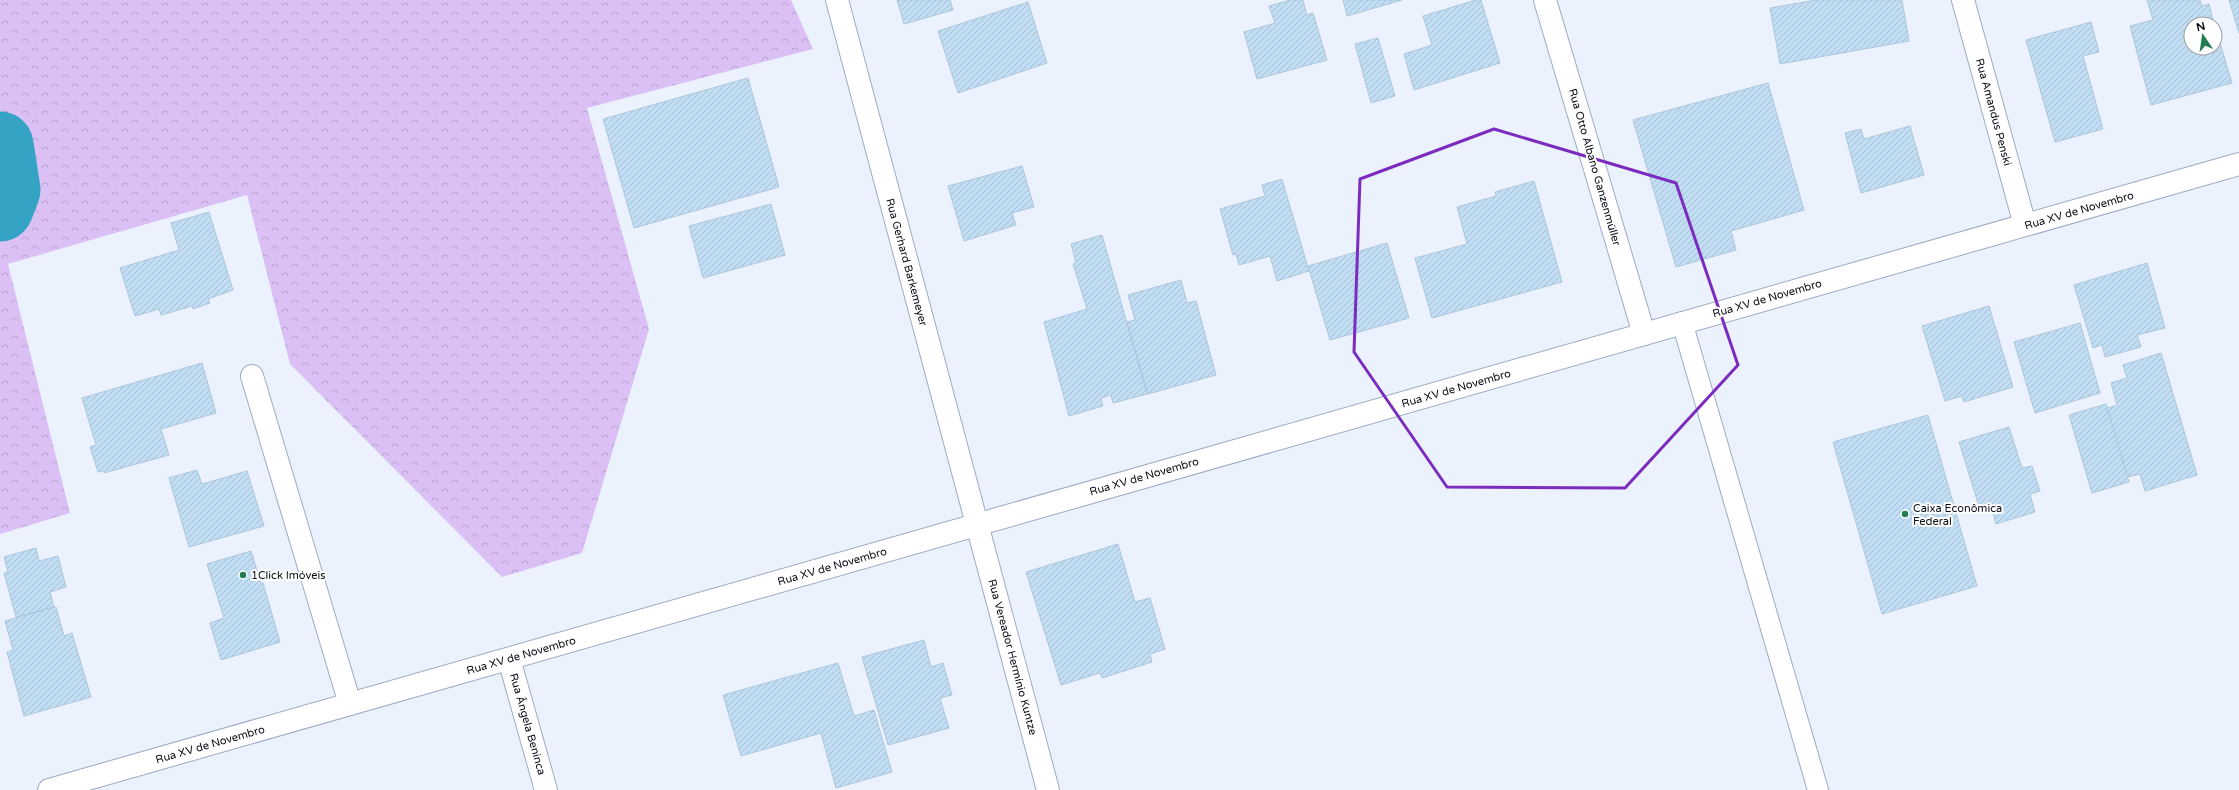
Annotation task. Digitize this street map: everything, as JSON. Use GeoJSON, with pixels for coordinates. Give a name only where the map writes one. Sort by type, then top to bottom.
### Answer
{"type":"FeatureCollection","features":[{"type":"Feature","properties":{"kind":"main road","name":"Rua Gerhard Barkemeyer"},"geometry":{"type":"LineString","coordinates":[[837,0],[978,524]]}},
{"type":"Feature","properties":{"kind":"main road","name":"Rua Otto Albano Ganzenmüller"},"geometry":{"type":"LineString","coordinates":[[1546,0],[1644,334]]}},
{"type":"Feature","properties":{"kind":"main road","name":"Rua Amandus Penski"},"geometry":{"type":"LineString","coordinates":[[1963,0],[2025,225]]}},
{"type":"Feature","properties":{"kind":"main road","name":"Rua XV de Novembro"},"geometry":{"type":"LineString","coordinates":[[49,790],[2239,164]]}},
{"type":"Feature","properties":{"kind":"main road"},"geometry":{"type":"LineString","coordinates":[[252,376],[350,704]]}},
{"type":"Feature","properties":{"kind":"main road","name":"Rua Vereador Hermínio Kuntze"},"geometry":{"type":"LineString","coordinates":[[978,524],[1048,790]]}},
{"type":"Feature","properties":{"kind":"main road","name":"Rua Ângela Beninca"},"geometry":{"type":"LineString","coordinates":[[509,659],[546,790]]}},
{"type":"Feature","properties":{"kind":"lane"},"geometry":{"type":"LineString","coordinates":[[1682,322],[1818,790]]}},
{"type":"Feature","properties":{"kind":"highlighted area"},"geometry":{"type":"Polygon","coordinates":[[[1494,129],[1676,183],[1738,365],[1625,488],[1447,487],[1354,352],[1360,179],[1494,129]]]}},
{"type":"Feature","properties":{"kind":"green space"},"geometry":{"type":"Polygon","coordinates":[[[0,0],[791,0],[813,49],[587,108],[649,329],[582,553],[502,577],[290,364],[247,195],[8,264],[70,513],[0,534],[0,0]]]}},
{"type":"Feature","properties":{"kind":"building"},"geometry":{"type":"Polygon","coordinates":[[[897,0],[950,0],[953,10],[904,24],[897,0]]]}},
{"type":"Feature","properties":{"kind":"building"},"geometry":{"type":"Polygon","coordinates":[[[1290,0],[1303,0],[1307,15],[1313,13],[1327,60],[1257,79],[1244,32],[1275,23],[1269,6],[1290,0]]]}},
{"type":"Feature","properties":{"kind":"building"},"geometry":{"type":"Polygon","coordinates":[[[1343,0],[1402,0],[1347,16],[1343,0]]]}},
{"type":"Feature","properties":{"kind":"building"},"geometry":{"type":"Polygon","coordinates":[[[1476,0],[1481,0],[1500,63],[1414,90],[1404,54],[1432,45],[1423,16],[1476,0]]]}},
{"type":"Feature","properties":{"kind":"building"},"geometry":{"type":"Polygon","coordinates":[[[1816,0],[1902,0],[1909,41],[1780,64],[1770,8],[1816,0]]]}},
{"type":"Feature","properties":{"kind":"building"},"geometry":{"type":"Polygon","coordinates":[[[2147,0],[2200,0],[2202,6],[2209,4],[2212,16],[2183,16],[2183,56],[2223,56],[2223,53],[2232,83],[2151,105],[2130,26],[2153,20],[2147,0]]]}},
{"type":"Feature","properties":{"kind":"building"},"geometry":{"type":"Polygon","coordinates":[[[2229,0],[2239,0],[2239,33],[2229,0]]]}},
{"type":"Feature","properties":{"kind":"building"},"geometry":{"type":"Polygon","coordinates":[[[1028,2],[1047,63],[958,93],[938,31],[1028,2]]]}},
{"type":"Feature","properties":{"kind":"building"},"geometry":{"type":"Polygon","coordinates":[[[2091,22],[2099,52],[2083,56],[2103,129],[2055,142],[2026,40],[2091,22]]]}},
{"type":"Feature","properties":{"kind":"building"},"geometry":{"type":"Polygon","coordinates":[[[1378,38],[1395,96],[1371,103],[1355,44],[1378,38]]]}},
{"type":"Feature","properties":{"kind":"building"},"geometry":{"type":"Polygon","coordinates":[[[748,78],[779,187],[634,228],[603,119],[748,78]]]}},
{"type":"Feature","properties":{"kind":"building"},"geometry":{"type":"Polygon","coordinates":[[[1768,83],[1804,210],[1731,231],[1736,250],[1676,267],[1633,120],[1768,83]]]}},
{"type":"Feature","properties":{"kind":"building"},"geometry":{"type":"Polygon","coordinates":[[[1910,126],[1924,175],[1861,193],[1845,133],[1861,129],[1864,139],[1910,126]]]}},
{"type":"Feature","properties":{"kind":"building"},"geometry":{"type":"Polygon","coordinates":[[[1022,166],[1034,207],[1012,213],[1016,225],[964,241],[948,186],[1022,166]]]}},
{"type":"Feature","properties":{"kind":"building"},"geometry":{"type":"Polygon","coordinates":[[[1282,179],[1309,271],[1277,281],[1270,256],[1239,265],[1236,254],[1233,255],[1220,209],[1265,196],[1262,185],[1282,179]]]}},
{"type":"Feature","properties":{"kind":"building"},"geometry":{"type":"Polygon","coordinates":[[[1534,181],[1562,282],[1432,318],[1415,258],[1467,244],[1457,207],[1496,196],[1495,192],[1534,181]]]}},
{"type":"Feature","properties":{"kind":"building"},"geometry":{"type":"Polygon","coordinates":[[[771,204],[785,255],[703,278],[689,226],[771,204]]]}},
{"type":"Feature","properties":{"kind":"building"},"geometry":{"type":"Polygon","coordinates":[[[209,212],[233,290],[208,299],[210,303],[193,309],[192,306],[161,315],[159,309],[135,316],[120,268],[179,250],[171,223],[209,212]]]}},
{"type":"Feature","properties":{"kind":"building"},"geometry":{"type":"Polygon","coordinates":[[[1102,235],[1147,394],[1113,403],[1111,395],[1101,398],[1103,406],[1069,416],[1044,322],[1087,309],[1073,264],[1076,263],[1071,244],[1102,235]]]}},
{"type":"Feature","properties":{"kind":"building"},"geometry":{"type":"Polygon","coordinates":[[[1387,243],[1409,318],[1330,340],[1308,266],[1387,243]]]}},
{"type":"Feature","properties":{"kind":"building"},"geometry":{"type":"Polygon","coordinates":[[[2147,263],[2165,328],[2137,335],[2141,347],[2105,357],[2102,345],[2093,348],[2074,285],[2147,263]]]}},
{"type":"Feature","properties":{"kind":"building"},"geometry":{"type":"Polygon","coordinates":[[[1181,280],[1187,303],[1196,301],[1216,375],[1148,394],[1127,322],[1135,320],[1128,295],[1181,280]]]}},
{"type":"Feature","properties":{"kind":"building"},"geometry":{"type":"Polygon","coordinates":[[[1989,306],[2013,387],[1964,402],[1962,396],[1945,401],[1922,326],[1989,306]]]}},
{"type":"Feature","properties":{"kind":"building"},"geometry":{"type":"Polygon","coordinates":[[[2080,323],[2100,393],[2035,413],[2014,342],[2080,323]]]}},
{"type":"Feature","properties":{"kind":"building"},"geometry":{"type":"Polygon","coordinates":[[[2161,353],[2197,475],[2145,491],[2140,474],[2127,477],[2107,408],[2117,405],[2111,383],[2127,378],[2123,365],[2161,353]]]}},
{"type":"Feature","properties":{"kind":"building"},"geometry":{"type":"Polygon","coordinates":[[[202,363],[216,413],[161,429],[169,455],[104,473],[104,471],[98,472],[90,447],[96,445],[82,398],[202,363]]]}},
{"type":"Feature","properties":{"kind":"building"},"geometry":{"type":"Polygon","coordinates":[[[2106,404],[2129,482],[2092,493],[2069,415],[2106,404]]]}},
{"type":"Feature","properties":{"kind":"building","name":"Caixa Econômica Federal"},"geometry":{"type":"Polygon","coordinates":[[[1928,415],[1977,586],[1882,614],[1833,442],[1928,415]]]}},
{"type":"Feature","properties":{"kind":"building"},"geometry":{"type":"Polygon","coordinates":[[[2009,427],[2022,468],[2032,466],[2040,491],[2030,494],[2035,512],[1996,524],[1992,510],[1981,513],[1959,442],[2009,427]]]}},
{"type":"Feature","properties":{"kind":"building"},"geometry":{"type":"Polygon","coordinates":[[[197,470],[202,484],[247,471],[264,526],[189,547],[169,478],[197,470]]]}},
{"type":"Feature","properties":{"kind":"building"},"geometry":{"type":"Polygon","coordinates":[[[1118,544],[1135,602],[1150,598],[1165,649],[1150,654],[1152,662],[1102,678],[1100,673],[1061,685],[1026,572],[1118,544]]]}},
{"type":"Feature","properties":{"kind":"building"},"geometry":{"type":"Polygon","coordinates":[[[36,548],[39,561],[58,556],[66,587],[50,592],[54,607],[16,617],[4,573],[8,572],[4,557],[36,548]]]}},
{"type":"Feature","properties":{"kind":"building"},"geometry":{"type":"Polygon","coordinates":[[[251,551],[261,583],[263,583],[280,642],[221,660],[210,623],[224,618],[207,564],[251,551]]]}},
{"type":"Feature","properties":{"kind":"building"},"geometry":{"type":"Polygon","coordinates":[[[56,607],[64,636],[72,633],[91,697],[24,716],[7,652],[13,650],[5,621],[56,607]]]}},
{"type":"Feature","properties":{"kind":"building"},"geometry":{"type":"Polygon","coordinates":[[[924,640],[931,667],[943,663],[952,695],[940,698],[949,728],[888,745],[862,657],[924,640]]]}},
{"type":"Feature","properties":{"kind":"building"},"geometry":{"type":"Polygon","coordinates":[[[838,663],[854,716],[874,710],[892,772],[836,788],[821,733],[741,756],[723,695],[838,663]]]}},
{"type":"Feature","properties":{"kind":"waterway"},"geometry":{"type":"LineString","coordinates":[[0,145],[7,190],[0,208]]}},
{"type":"Feature","properties":{"kind":"place","name":"Caixa Econômica Federal"},"geometry":{"type":"Point","coordinates":[1905,514]}},
{"type":"Feature","properties":{"kind":"place","name":"1Click Imóveis"},"geometry":{"type":"Point","coordinates":[243,575]}}]}
